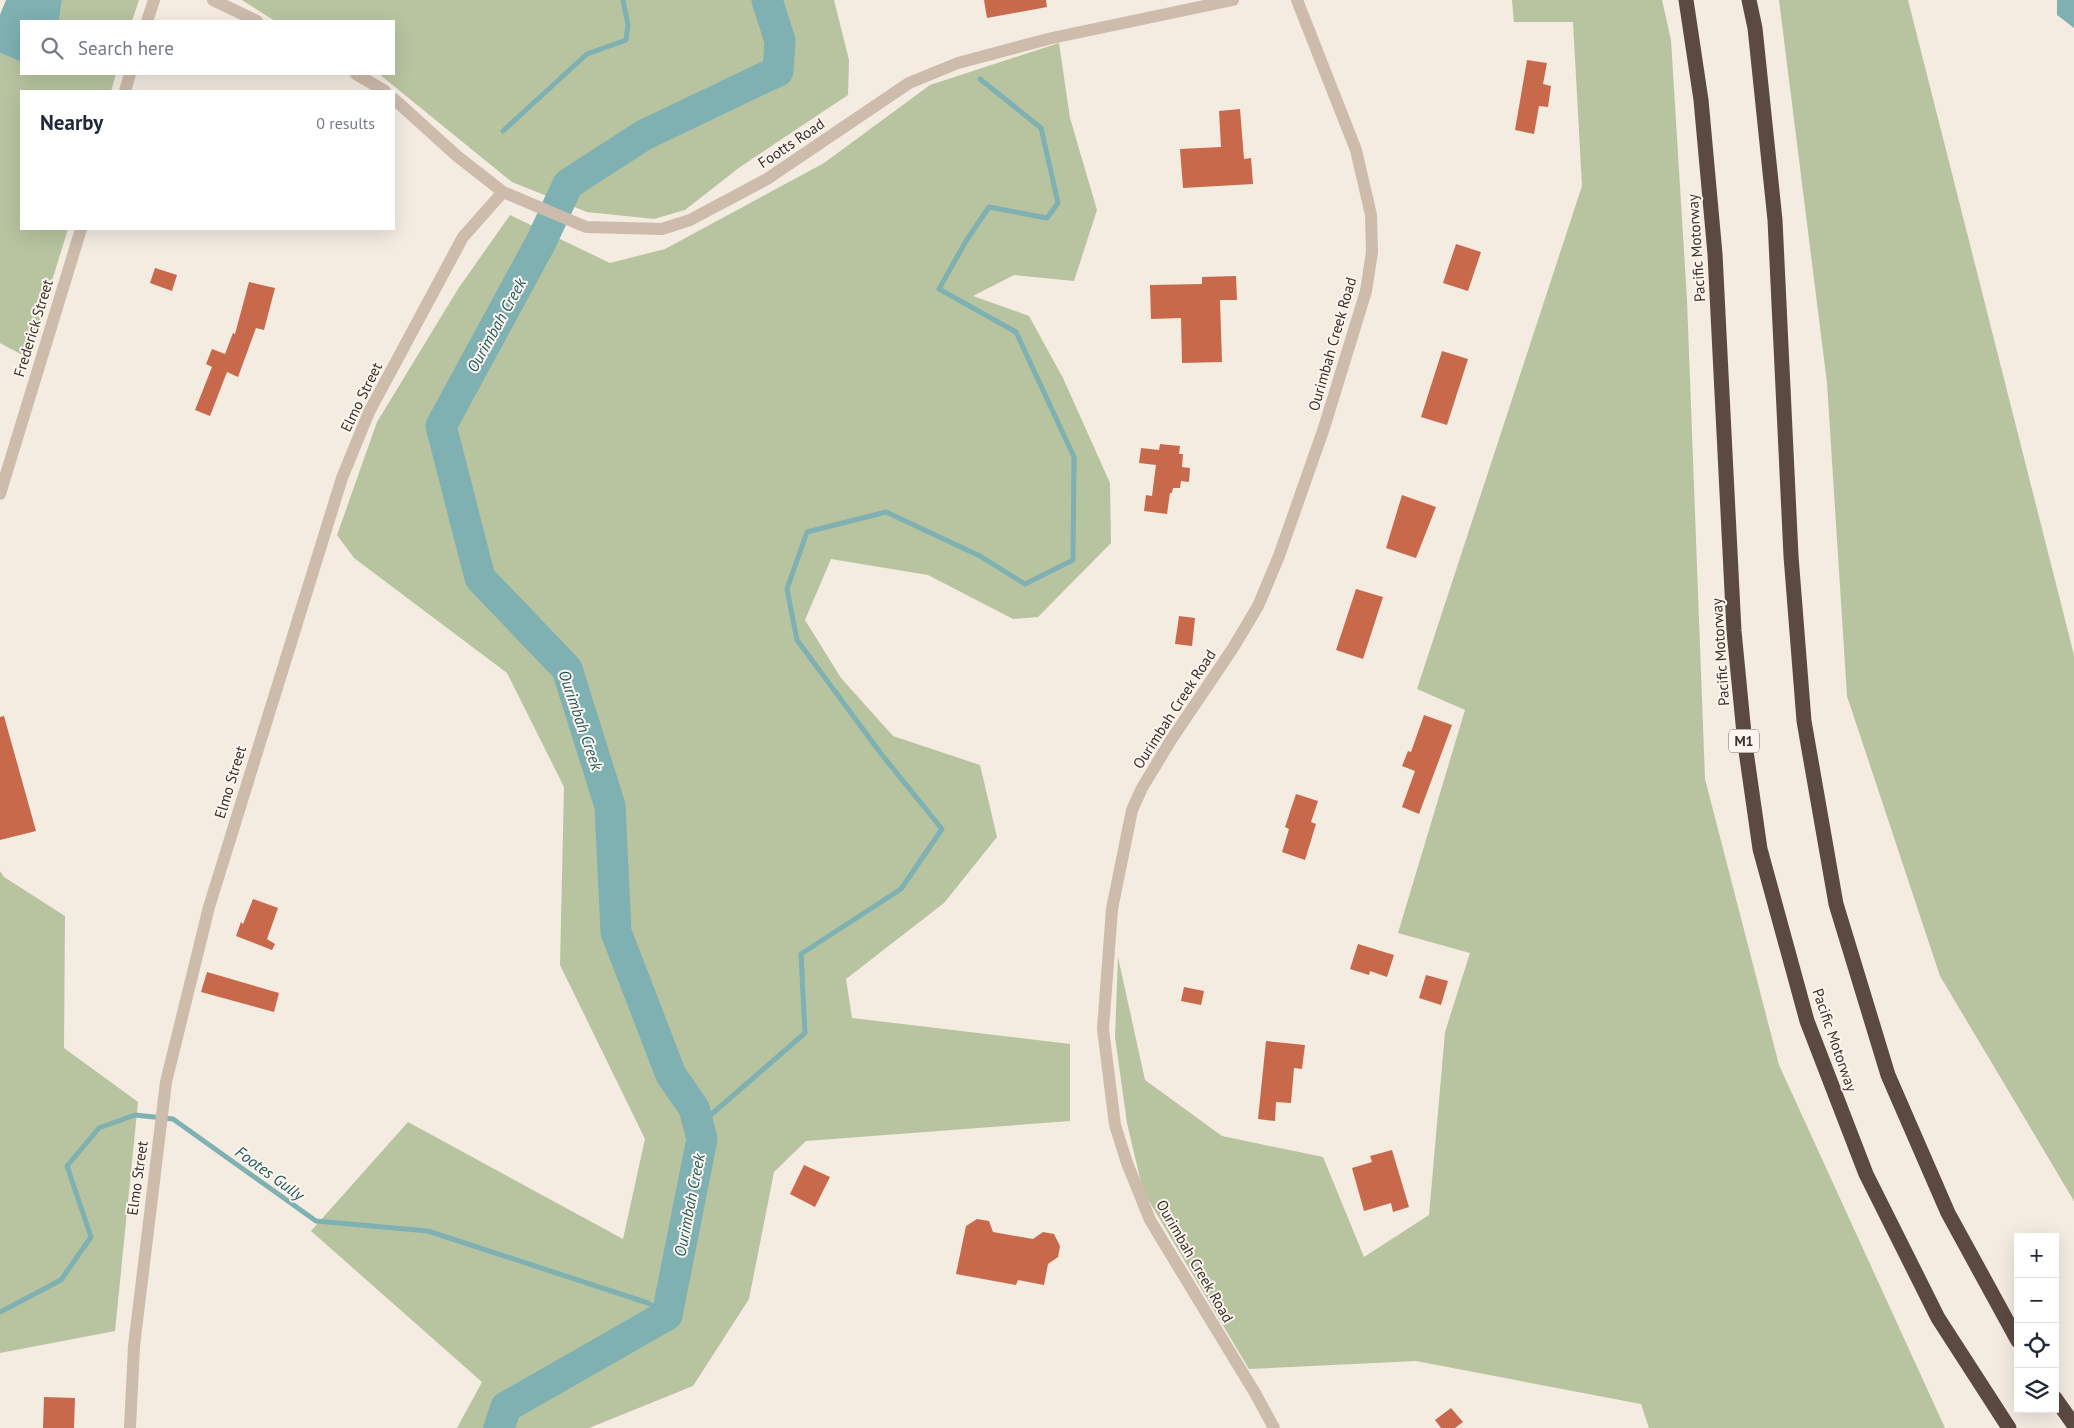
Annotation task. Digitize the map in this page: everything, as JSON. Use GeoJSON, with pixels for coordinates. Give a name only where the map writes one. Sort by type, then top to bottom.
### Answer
{"type":"FeatureCollection","features":[{"type":"Feature","properties":{"kind":"highway","name":"Pacific Motorway"},"geometry":{"type":"LineString","coordinates":[[1686,0],[1701,100],[1715,254],[1734,631],[1745,744],[1760,849],[1807,1021],[1866,1174],[1938,1318],[2009,1428]]}},
{"type":"Feature","properties":{"kind":"highway"},"geometry":{"type":"LineString","coordinates":[[1749,0],[1755,28],[1775,220],[1791,556],[1804,721],[1836,904],[1888,1075],[1948,1213],[2014,1334]]}},
{"type":"Feature","properties":{"kind":"highway"},"geometry":{"type":"LineString","coordinates":[[2059,1404],[2074,1425]]}},
{"type":"Feature","properties":{"kind":"street"},"geometry":{"type":"LineString","coordinates":[[147,20],[154,0]]}},
{"type":"Feature","properties":{"kind":"street"},"geometry":{"type":"LineString","coordinates":[[213,0],[255,20]]}},
{"type":"Feature","properties":{"kind":"street","name":"Footts Road"},"geometry":{"type":"LineString","coordinates":[[395,100],[457,156],[503,192],[586,228],[662,229],[690,220],[767,179],[910,83],[958,63],[1052,38],[1233,0]]}},
{"type":"Feature","properties":{"kind":"street","name":"Ourimbah Creek Road"},"geometry":{"type":"LineString","coordinates":[[1274,1428],[1255,1393],[1150,1220],[1127,1163],[1116,1125],[1103,1028],[1112,909],[1132,810],[1142,788],[1171,740],[1258,606],[1279,556],[1321,437],[1366,291],[1372,252],[1371,215],[1356,150],[1297,0]]}},
{"type":"Feature","properties":{"kind":"street"},"geometry":{"type":"LineString","coordinates":[[125,90],[130,75]]}},
{"type":"Feature","properties":{"kind":"street"},"geometry":{"type":"LineString","coordinates":[[358,75],[383,90]]}},
{"type":"Feature","properties":{"kind":"street","name":"Elmo Street"},"geometry":{"type":"LineString","coordinates":[[130,1428],[134,1346],[166,1082],[209,908],[342,478],[369,412],[463,237],[503,192]]}},
{"type":"Feature","properties":{"kind":"street","name":"Frederick Street"},"geometry":{"type":"LineString","coordinates":[[0,494],[81,230]]}},
{"type":"Feature","properties":{"kind":"green space"},"geometry":{"type":"Polygon","coordinates":[[[62,0],[139,0],[132,20],[59,20],[62,0]]]}},
{"type":"Feature","properties":{"kind":"green space"},"geometry":{"type":"Polygon","coordinates":[[[242,0],[834,0],[849,60],[848,95],[740,167],[685,210],[654,219],[587,212],[512,182],[380,75],[395,75],[395,20],[273,20],[242,0]]]}},
{"type":"Feature","properties":{"kind":"green space"},"geometry":{"type":"Polygon","coordinates":[[[1512,0],[1662,0],[1671,40],[1687,300],[1705,779],[1779,1065],[1945,1428],[1649,1428],[1641,1404],[1416,1361],[1249,1369],[1143,1191],[1127,1123],[1115,1037],[1118,957],[1145,1080],[1222,1136],[1323,1157],[1364,1257],[1429,1215],[1445,1032],[1470,953],[1398,933],[1465,710],[1417,689],[1582,186],[1573,22],[1514,22],[1512,0]]]}},
{"type":"Feature","properties":{"kind":"green space"},"geometry":{"type":"Polygon","coordinates":[[[1779,0],[1908,0],[2074,655],[2074,1201],[1940,976],[1847,696],[1827,383],[1779,0]]]}},
{"type":"Feature","properties":{"kind":"green space"},"geometry":{"type":"Polygon","coordinates":[[[1059,43],[1070,118],[1097,210],[1074,281],[1014,275],[973,296],[1029,316],[1063,378],[1110,483],[1111,543],[1038,617],[1013,619],[928,575],[831,559],[805,620],[841,678],[893,736],[980,765],[997,837],[944,903],[846,979],[852,1018],[1070,1044],[1070,1121],[806,1141],[774,1172],[749,1299],[693,1386],[589,1428],[457,1428],[482,1382],[311,1231],[408,1122],[623,1239],[645,1139],[560,965],[564,787],[507,673],[354,558],[337,535],[377,422],[458,289],[510,215],[610,263],[665,249],[824,163],[930,85],[1059,43]]]}},
{"type":"Feature","properties":{"kind":"green space"},"geometry":{"type":"Polygon","coordinates":[[[0,53],[20,62],[20,75],[116,75],[111,90],[20,90],[20,230],[68,230],[28,358],[0,343],[0,53]]]}},
{"type":"Feature","properties":{"kind":"green space"},"geometry":{"type":"Polygon","coordinates":[[[0,871],[4,877],[65,916],[64,1048],[138,1102],[115,1331],[0,1353],[0,871]]]}},
{"type":"Feature","properties":{"kind":"water"},"geometry":{"type":"Polygon","coordinates":[[[6,0],[62,0],[59,20],[20,20],[20,62],[0,53],[0,15],[6,0]]]}},
{"type":"Feature","properties":{"kind":"water"},"geometry":{"type":"Polygon","coordinates":[[[2057,0],[2074,0],[2074,28],[2057,15],[2057,0]]]}},
{"type":"Feature","properties":{"kind":"building"},"geometry":{"type":"Polygon","coordinates":[[[984,0],[1046,0],[1047,7],[987,18],[984,0]]]}},
{"type":"Feature","properties":{"kind":"building"},"geometry":{"type":"Polygon","coordinates":[[[1527,60],[1547,63],[1543,84],[1551,86],[1548,107],[1539,106],[1534,134],[1515,130],[1527,60]]]}},
{"type":"Feature","properties":{"kind":"building"},"geometry":{"type":"Polygon","coordinates":[[[1240,109],[1244,159],[1251,158],[1253,184],[1183,188],[1180,149],[1221,147],[1219,111],[1240,109]]]}},
{"type":"Feature","properties":{"kind":"building"},"geometry":{"type":"Polygon","coordinates":[[[1456,244],[1481,252],[1468,291],[1443,283],[1456,244]]]}},
{"type":"Feature","properties":{"kind":"building"},"geometry":{"type":"Polygon","coordinates":[[[155,268],[177,275],[172,291],[150,283],[155,268]]]}},
{"type":"Feature","properties":{"kind":"building"},"geometry":{"type":"Polygon","coordinates":[[[1236,276],[1237,300],[1220,300],[1222,362],[1182,363],[1181,318],[1151,319],[1150,285],[1202,284],[1202,277],[1236,276]]]}},
{"type":"Feature","properties":{"kind":"building"},"geometry":{"type":"Polygon","coordinates":[[[249,282],[275,288],[264,330],[256,328],[238,377],[227,372],[210,416],[195,410],[212,367],[206,364],[212,349],[225,354],[233,333],[235,334],[249,282]]]}},
{"type":"Feature","properties":{"kind":"building"},"geometry":{"type":"Polygon","coordinates":[[[1442,351],[1468,359],[1447,425],[1421,417],[1442,351]]]}},
{"type":"Feature","properties":{"kind":"building"},"geometry":{"type":"Polygon","coordinates":[[[1160,444],[1180,446],[1179,454],[1183,454],[1182,467],[1190,468],[1189,482],[1181,481],[1180,488],[1173,488],[1172,493],[1170,493],[1167,514],[1144,511],[1146,495],[1152,496],[1156,465],[1139,463],[1141,448],[1159,450],[1160,444]]]}},
{"type":"Feature","properties":{"kind":"building"},"geometry":{"type":"Polygon","coordinates":[[[1402,495],[1436,507],[1416,558],[1386,548],[1402,495]]]}},
{"type":"Feature","properties":{"kind":"building"},"geometry":{"type":"Polygon","coordinates":[[[1356,589],[1383,597],[1363,659],[1336,650],[1356,589]]]}},
{"type":"Feature","properties":{"kind":"building"},"geometry":{"type":"Polygon","coordinates":[[[1179,616],[1195,618],[1192,646],[1175,644],[1179,616]]]}},
{"type":"Feature","properties":{"kind":"building"},"geometry":{"type":"Polygon","coordinates":[[[1424,715],[1452,725],[1419,814],[1402,807],[1415,771],[1402,766],[1408,751],[1411,752],[1424,715]]]}},
{"type":"Feature","properties":{"kind":"building"},"geometry":{"type":"Polygon","coordinates":[[[4,716],[36,831],[0,840],[0,717],[4,716]]]}},
{"type":"Feature","properties":{"kind":"building"},"geometry":{"type":"Polygon","coordinates":[[[1296,794],[1318,801],[1311,822],[1316,824],[1305,860],[1282,852],[1289,829],[1285,827],[1296,794]]]}},
{"type":"Feature","properties":{"kind":"building"},"geometry":{"type":"Polygon","coordinates":[[[253,899],[278,908],[267,939],[275,944],[272,950],[236,936],[253,899]]]}},
{"type":"Feature","properties":{"kind":"building"},"geometry":{"type":"Polygon","coordinates":[[[1358,944],[1394,955],[1387,977],[1370,971],[1369,975],[1350,969],[1358,944]]]}},
{"type":"Feature","properties":{"kind":"building"},"geometry":{"type":"Polygon","coordinates":[[[207,972],[279,993],[274,1012],[201,992],[207,972]]]}},
{"type":"Feature","properties":{"kind":"building"},"geometry":{"type":"Polygon","coordinates":[[[1426,975],[1448,981],[1441,1005],[1419,998],[1426,975]]]}},
{"type":"Feature","properties":{"kind":"building"},"geometry":{"type":"Polygon","coordinates":[[[1184,987],[1204,991],[1201,1005],[1181,1001],[1184,987]]]}},
{"type":"Feature","properties":{"kind":"building"},"geometry":{"type":"Polygon","coordinates":[[[1266,1041],[1305,1045],[1302,1069],[1294,1068],[1291,1103],[1276,1102],[1275,1121],[1258,1119],[1266,1041]]]}},
{"type":"Feature","properties":{"kind":"building"},"geometry":{"type":"Polygon","coordinates":[[[1392,1150],[1409,1207],[1393,1212],[1391,1203],[1364,1211],[1352,1168],[1372,1162],[1370,1156],[1392,1150]]]}},
{"type":"Feature","properties":{"kind":"building"},"geometry":{"type":"Polygon","coordinates":[[[804,1165],[830,1177],[815,1207],[790,1194],[804,1165]]]}},
{"type":"Feature","properties":{"kind":"building"},"geometry":{"type":"Polygon","coordinates":[[[977,1219],[989,1221],[993,1232],[1033,1239],[1043,1232],[1054,1234],[1060,1246],[1058,1257],[1048,1264],[1044,1285],[1018,1280],[1016,1285],[956,1274],[966,1226],[977,1219]]]}},
{"type":"Feature","properties":{"kind":"building"},"geometry":{"type":"Polygon","coordinates":[[[44,1397],[75,1398],[74,1428],[43,1428],[44,1397]]]}},
{"type":"Feature","properties":{"kind":"building"},"geometry":{"type":"Polygon","coordinates":[[[1451,1408],[1463,1422],[1455,1428],[1441,1428],[1435,1420],[1451,1408]]]}},
{"type":"Feature","properties":{"kind":"waterway"},"geometry":{"type":"LineString","coordinates":[[503,131],[587,54],[626,40],[628,25],[623,0]]}},
{"type":"Feature","properties":{"kind":"waterway","name":"Ourimbah Creek"},"geometry":{"type":"LineString","coordinates":[[499,1428],[506,1407],[667,1315],[702,1139],[694,1108],[671,1075],[616,932],[610,806],[567,669],[480,578],[441,426],[541,242],[568,184],[644,135],[778,71],[780,41],[767,0]]}},
{"type":"Feature","properties":{"kind":"waterway"},"geometry":{"type":"LineString","coordinates":[[698,1126],[805,1033],[801,954],[901,889],[942,829],[882,755],[797,640],[787,589],[807,532],[886,512],[980,556],[1025,584],[1073,560],[1074,457],[1016,332],[939,289],[966,241],[989,207],[1047,218],[1058,203],[1041,128],[980,79]]}},
{"type":"Feature","properties":{"kind":"waterway","name":"Footes Gully"},"geometry":{"type":"LineString","coordinates":[[0,1312],[61,1280],[91,1237],[67,1166],[99,1128],[135,1115],[173,1119],[316,1221],[428,1231],[648,1303],[667,1315]]}}]}
